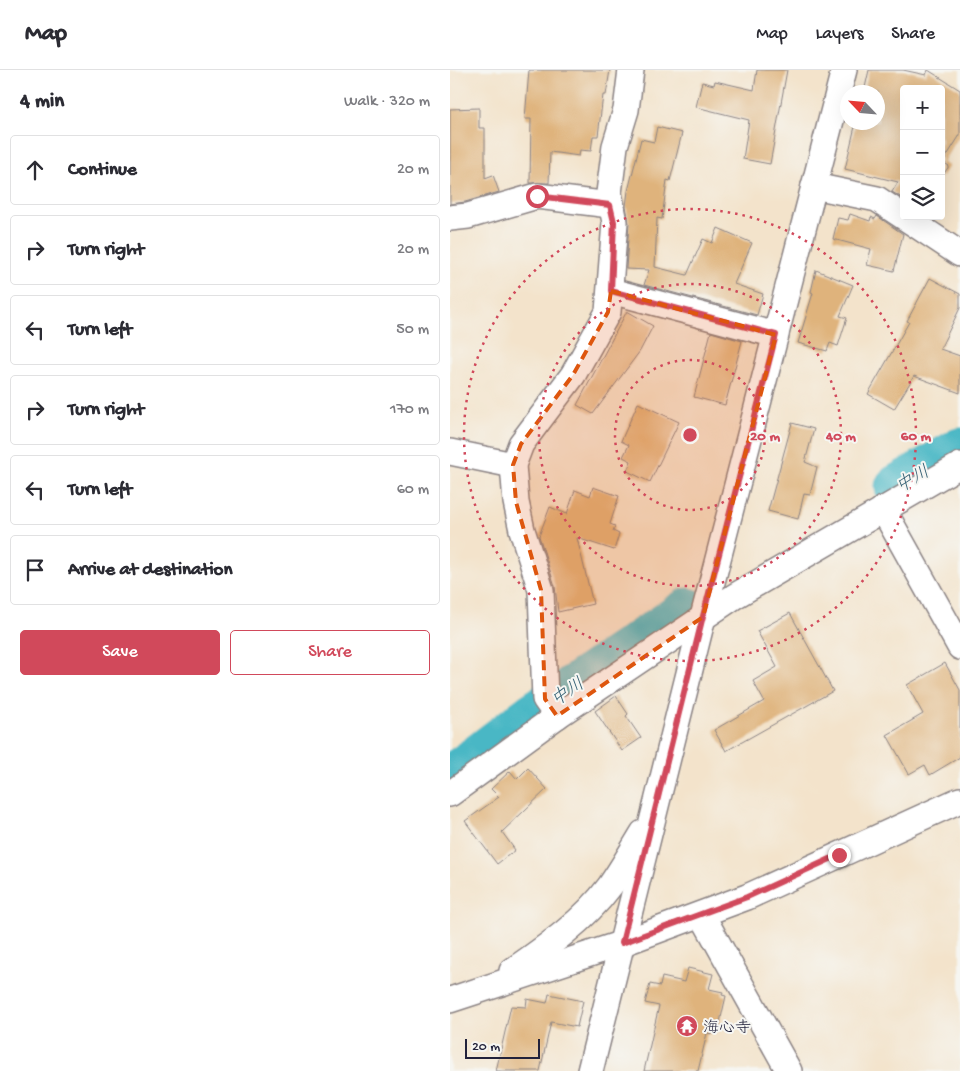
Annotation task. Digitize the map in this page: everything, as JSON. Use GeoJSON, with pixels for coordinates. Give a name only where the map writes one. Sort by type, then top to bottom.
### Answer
{"type":"FeatureCollection","features":[{"type":"Feature","properties":{"kind":"street"},"geometry":{"type":"LineString","coordinates":[[552,708],[541,590],[522,530],[516,502],[514,465],[521,444],[573,375],[608,312],[611,291],[614,222],[609,193],[615,146],[626,110],[631,70]]}},
{"type":"Feature","properties":{"kind":"street"},"geometry":{"type":"LineString","coordinates":[[590,1071],[656,812],[703,616],[844,70]]}},
{"type":"Feature","properties":{"kind":"street"},"geometry":{"type":"LineString","coordinates":[[814,186],[877,200],[960,254]]}},
{"type":"Feature","properties":{"kind":"street"},"geometry":{"type":"LineString","coordinates":[[450,218],[468,216],[537,196],[610,205]]}},
{"type":"Feature","properties":{"kind":"street"},"geometry":{"type":"LineString","coordinates":[[611,291],[776,335]]}},
{"type":"Feature","properties":{"kind":"street"},"geometry":{"type":"LineString","coordinates":[[450,452],[514,465]]}},
{"type":"Feature","properties":{"kind":"street"},"geometry":{"type":"LineString","coordinates":[[450,794],[552,708],[735,596],[960,465]]}},
{"type":"Feature","properties":{"kind":"street"},"geometry":{"type":"LineString","coordinates":[[882,509],[960,647]]}},
{"type":"Feature","properties":{"kind":"street"},"geometry":{"type":"LineString","coordinates":[[450,1000],[702,915],[747,897],[960,800]]}},
{"type":"Feature","properties":{"kind":"street"},"geometry":{"type":"LineString","coordinates":[[492,986],[550,944],[587,913],[611,885],[656,812]]}},
{"type":"Feature","properties":{"kind":"street"},"geometry":{"type":"LineString","coordinates":[[702,915],[789,1071]]}},
{"type":"Feature","properties":{"kind":"highlighted area"},"geometry":{"type":"Polygon","coordinates":[[[611,291],[776,335],[703,617],[557,716],[545,699],[541,590],[516,502],[513,465],[521,444],[573,375],[608,312],[611,291]]]}},
{"type":"Feature","properties":{"kind":"building"},"geometry":{"type":"Polygon","coordinates":[[[529,70],[610,70],[606,95],[603,95],[598,136],[593,136],[591,151],[580,150],[579,156],[550,152],[549,183],[530,183],[531,119],[525,119],[529,70]]]}},
{"type":"Feature","properties":{"kind":"building"},"geometry":{"type":"Polygon","coordinates":[[[757,70],[787,70],[770,164],[743,159],[749,120],[696,107],[702,82],[714,85],[715,81],[754,90],[757,70]]]}},
{"type":"Feature","properties":{"kind":"building"},"geometry":{"type":"Polygon","coordinates":[[[869,70],[903,70],[926,75],[928,70],[960,90],[960,135],[945,159],[945,85],[900,85],[900,197],[892,192],[898,182],[845,169],[854,130],[885,130],[885,85],[866,85],[869,70]]]}},
{"type":"Feature","properties":{"kind":"building"},"geometry":{"type":"Polygon","coordinates":[[[479,108],[479,128],[485,128],[485,178],[493,175],[499,192],[465,202],[450,204],[450,109],[479,108]]]}},
{"type":"Feature","properties":{"kind":"building"},"geometry":{"type":"Polygon","coordinates":[[[657,127],[682,133],[670,181],[667,180],[662,219],[657,218],[655,267],[687,275],[703,239],[712,243],[718,228],[752,243],[734,284],[763,294],[757,315],[644,285],[649,270],[626,269],[629,223],[626,206],[628,191],[641,139],[654,142],[657,127]]]}},
{"type":"Feature","properties":{"kind":"building"},"geometry":{"type":"Polygon","coordinates":[[[945,163],[949,166],[945,172],[945,163]]]}},
{"type":"Feature","properties":{"kind":"building"},"geometry":{"type":"Polygon","coordinates":[[[850,214],[870,221],[871,217],[875,219],[877,216],[903,234],[894,271],[867,265],[871,249],[833,239],[838,218],[848,220],[850,214]]]}},
{"type":"Feature","properties":{"kind":"building"},"geometry":{"type":"Polygon","coordinates":[[[816,270],[853,285],[840,316],[847,318],[838,346],[830,343],[827,351],[798,343],[813,293],[811,292],[816,270]]]}},
{"type":"Feature","properties":{"kind":"building"},"geometry":{"type":"Polygon","coordinates":[[[930,278],[960,294],[960,308],[940,349],[960,356],[960,393],[914,376],[894,409],[868,394],[909,322],[907,321],[930,278]]]}},
{"type":"Feature","properties":{"kind":"building"},"geometry":{"type":"Polygon","coordinates":[[[627,311],[653,326],[640,351],[593,414],[577,405],[627,311]]]}},
{"type":"Feature","properties":{"kind":"building"},"geometry":{"type":"Polygon","coordinates":[[[711,332],[742,341],[725,405],[694,397],[711,332]]]}},
{"type":"Feature","properties":{"kind":"building"},"geometry":{"type":"Polygon","coordinates":[[[638,403],[679,422],[650,482],[627,471],[631,461],[623,457],[629,445],[621,441],[638,403]]]}},
{"type":"Feature","properties":{"kind":"building"},"geometry":{"type":"Polygon","coordinates":[[[792,423],[814,429],[805,462],[817,467],[810,495],[804,494],[798,519],[768,511],[792,423]]]}},
{"type":"Feature","properties":{"kind":"building"},"geometry":{"type":"Polygon","coordinates":[[[593,487],[619,496],[610,524],[615,526],[613,531],[619,534],[614,550],[577,538],[593,604],[558,612],[555,586],[539,536],[550,507],[567,514],[575,490],[590,496],[593,487]]]}},
{"type":"Feature","properties":{"kind":"building"},"geometry":{"type":"Polygon","coordinates":[[[790,613],[833,691],[726,751],[714,730],[764,701],[753,681],[777,667],[757,631],[790,613]]]}},
{"type":"Feature","properties":{"kind":"building"},"geometry":{"type":"Polygon","coordinates":[[[945,663],[960,690],[960,757],[930,775],[925,765],[909,774],[887,735],[923,714],[907,685],[945,663]]]}},
{"type":"Feature","properties":{"kind":"building"},"geometry":{"type":"Polygon","coordinates":[[[616,696],[628,714],[626,716],[641,738],[622,751],[595,711],[616,696]]]}},
{"type":"Feature","properties":{"kind":"building"},"geometry":{"type":"Polygon","coordinates":[[[528,768],[547,789],[502,832],[515,850],[497,864],[465,821],[499,797],[491,789],[510,771],[517,779],[528,768]]]}},
{"type":"Feature","properties":{"kind":"building"},"geometry":{"type":"Polygon","coordinates":[[[688,968],[713,974],[709,989],[723,992],[722,995],[726,996],[718,1031],[713,1030],[712,1034],[707,1033],[698,1071],[644,1071],[659,1006],[645,1003],[650,984],[660,986],[662,977],[684,982],[688,968]]]}},
{"type":"Feature","properties":{"kind":"building"},"geometry":{"type":"Polygon","coordinates":[[[549,994],[583,1001],[577,1027],[551,1022],[540,1071],[496,1071],[511,1006],[526,1007],[527,999],[547,1003],[549,994]]]}},
{"type":"Feature","properties":{"kind":"waterway","name":"中川"},"geometry":{"type":"LineString","coordinates":[[897,487],[960,450]]}},
{"type":"Feature","properties":{"kind":"waterway","name":"中川"},"geometry":{"type":"LineString","coordinates":[[450,778],[532,715],[688,610]]}},
{"type":"Feature","properties":{"kind":"place","name":"海心寺"},"geometry":{"type":"Point","coordinates":[687,1026]}},
{"type":"Feature","properties":{"kind":"route"},"geometry":{"type":"LineString","coordinates":[[537,196],[610,205],[614,222],[611,291],[776,335],[703,616],[656,812],[622,943],[747,897],[839,855]]}}]}
